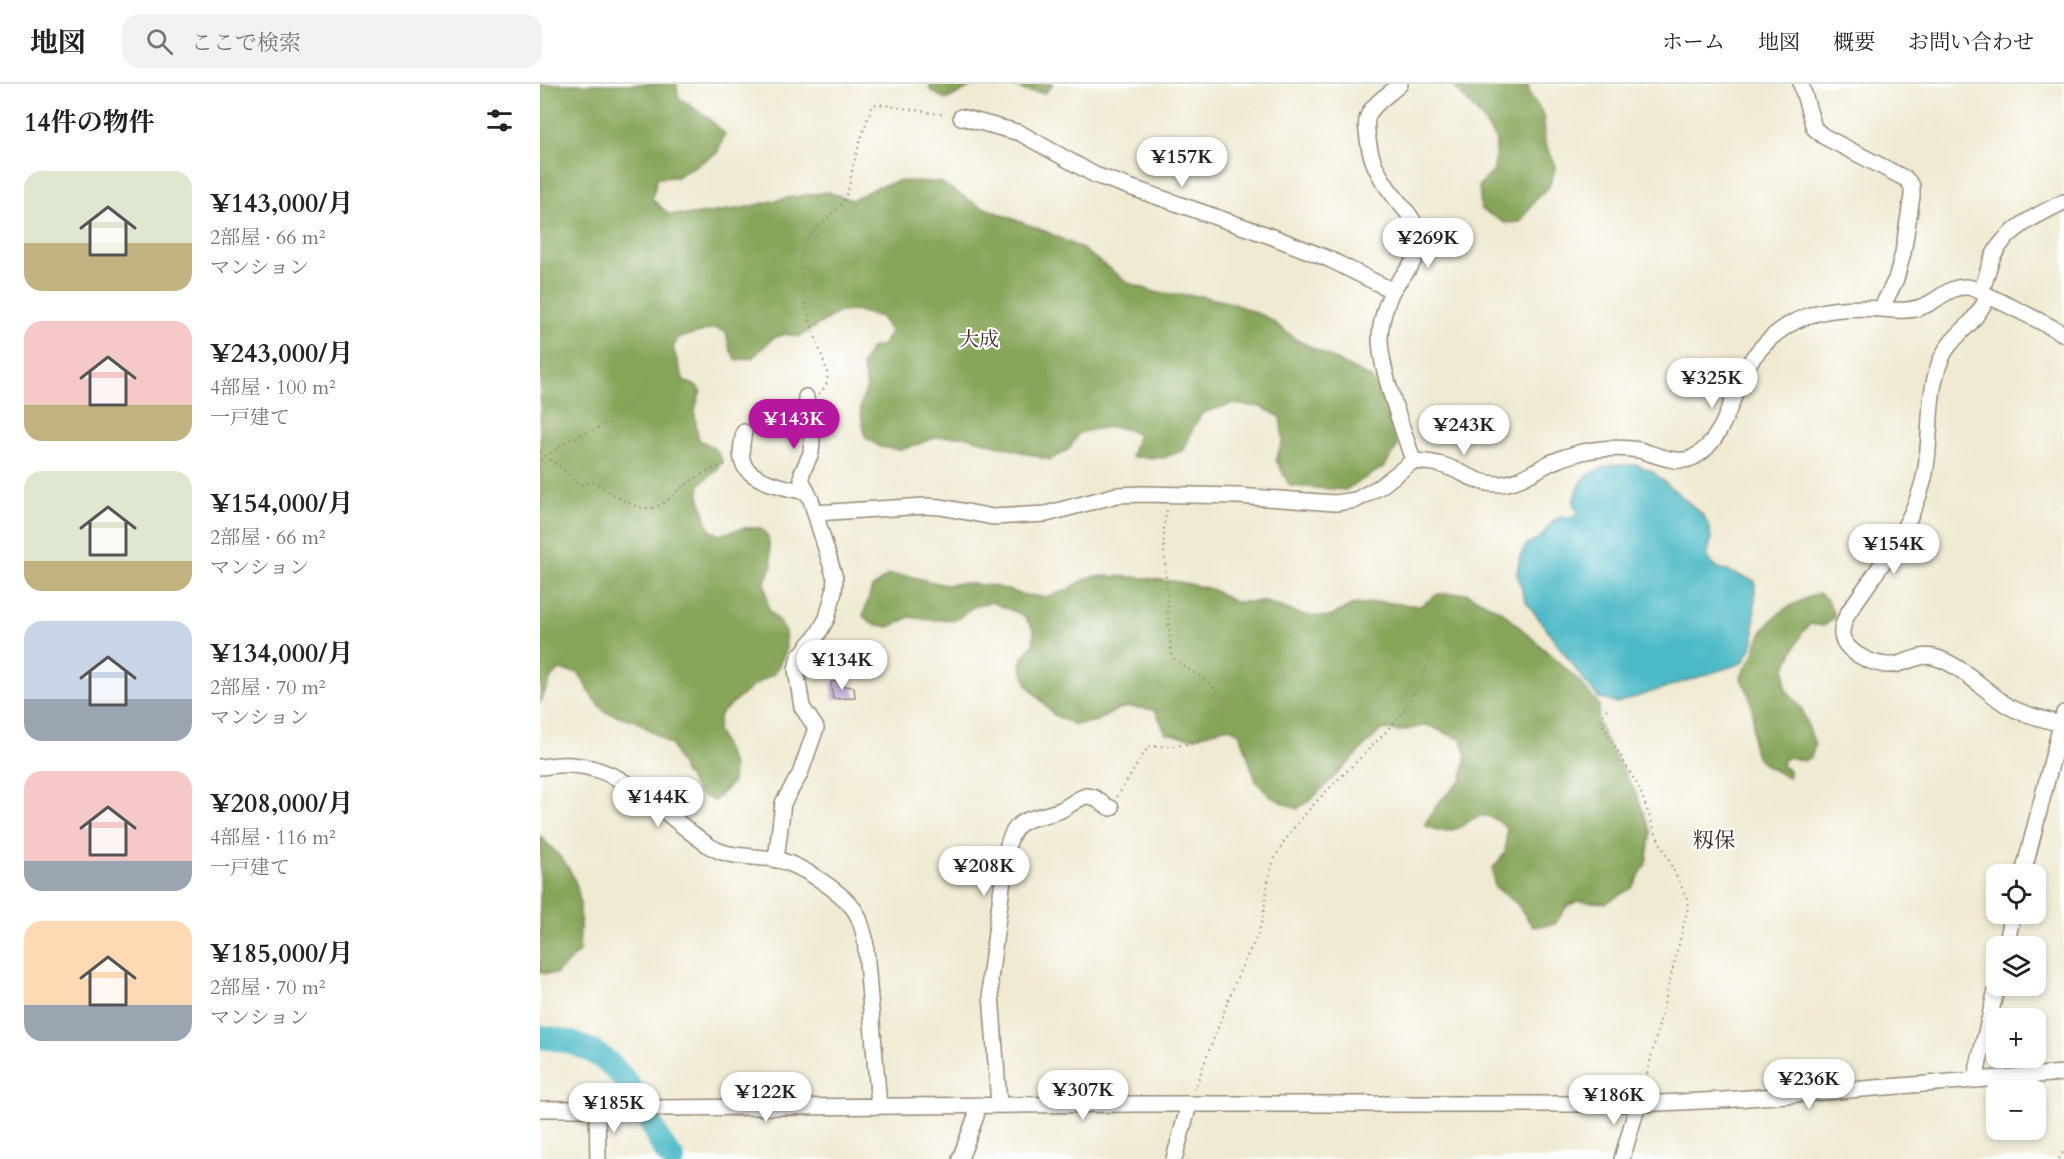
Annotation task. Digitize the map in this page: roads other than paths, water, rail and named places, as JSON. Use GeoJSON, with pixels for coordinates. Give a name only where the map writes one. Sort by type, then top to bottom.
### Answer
{"type":"FeatureCollection","features":[{"type":"Feature","properties":{"kind":"street"},"geometry":{"type":"LineString","coordinates":[[1400,84],[1372,109],[1366,126],[1376,168],[1394,197],[1410,213],[1416,230],[1415,259],[1391,290],[1382,320],[1381,348],[1398,417],[1413,461]]}},
{"type":"Feature","properties":{"kind":"street"},"geometry":{"type":"LineString","coordinates":[[1801,84],[1814,128],[1823,136],[1906,179],[1912,186],[1903,253],[1896,279],[1881,309]]}},
{"type":"Feature","properties":{"kind":"street"},"geometry":{"type":"LineString","coordinates":[[961,117],[1020,133],[1095,175],[1273,237],[1329,259],[1391,290]]}},
{"type":"Feature","properties":{"kind":"street"},"geometry":{"type":"LineString","coordinates":[[2026,864],[2062,719],[2024,713],[2009,706],[1951,664],[1938,658],[1926,655],[1887,665],[1865,659],[1846,643],[1842,636],[1842,625],[1918,499],[1929,452],[1933,393],[1941,359],[1946,349],[1973,320],[1985,294],[1994,254],[2004,240],[2026,222],[2064,202]]}},
{"type":"Feature","properties":{"kind":"street"},"geometry":{"type":"LineString","coordinates":[[815,513],[925,506],[993,517],[1012,517],[1046,514],[1117,495],[1143,494],[1238,496],[1335,503],[1356,500],[1381,486],[1413,461],[1445,466],[1474,480],[1499,484],[1516,482],[1552,463],[1576,454],[1601,449],[1637,450],[1679,460],[1691,458],[1717,434],[1727,417],[1748,365],[1777,331],[1798,318],[1846,308],[1901,311],[1920,308],[1954,288],[1966,287],[1985,294],[2064,334]]}},
{"type":"Feature","properties":{"kind":"street"},"geometry":{"type":"LineString","coordinates":[[777,860],[783,803],[800,774],[816,728],[802,707],[796,669],[799,657],[818,634],[827,618],[835,578],[815,513],[802,481],[802,472],[811,453],[812,441],[807,397]]}},
{"type":"Feature","properties":{"kind":"street"},"geometry":{"type":"LineString","coordinates":[[744,432],[741,446],[744,466],[749,474],[754,478],[776,485],[807,492]]}},
{"type":"Feature","properties":{"kind":"street"},"geometry":{"type":"LineString","coordinates":[[540,767],[571,765],[600,770],[627,784],[712,847],[733,856],[777,860],[806,871],[849,903],[858,916],[865,938],[879,1106]]}},
{"type":"Feature","properties":{"kind":"street"},"geometry":{"type":"LineString","coordinates":[[999,1105],[990,979],[1011,831],[1023,820],[1062,809],[1086,796],[1096,798],[1104,806],[1111,808]]}},
{"type":"Feature","properties":{"kind":"street"},"geometry":{"type":"LineString","coordinates":[[1977,1080],[1978,1066],[1995,996]]}},
{"type":"Feature","properties":{"kind":"street"},"geometry":{"type":"LineString","coordinates":[[540,1109],[978,1105],[1638,1104],[1746,1098],[2064,1073]]}},
{"type":"Feature","properties":{"kind":"street"},"geometry":{"type":"LineString","coordinates":[[1622,1159],[1638,1104]]}},
{"type":"Feature","properties":{"kind":"street"},"geometry":{"type":"LineString","coordinates":[[960,1159],[978,1105]]}},
{"type":"Feature","properties":{"kind":"street"},"geometry":{"type":"LineString","coordinates":[[1174,1159],[1189,1105]]}},
{"type":"Feature","properties":{"kind":"street"},"geometry":{"type":"LineString","coordinates":[[597,1108],[597,1159]]}},
{"type":"Feature","properties":{"kind":"water"},"geometry":{"type":"Polygon","coordinates":[[[1612,465],[1637,465],[1653,472],[1703,515],[1710,528],[1711,540],[1707,556],[1714,566],[1755,581],[1754,642],[1743,663],[1617,703],[1599,698],[1586,683],[1525,600],[1517,574],[1520,556],[1527,544],[1540,538],[1554,520],[1562,516],[1572,518],[1579,513],[1573,504],[1582,482],[1597,470],[1612,465]]]}},
{"type":"Feature","properties":{"kind":"waterway"},"geometry":{"type":"LineString","coordinates":[[540,1037],[561,1040],[594,1052],[619,1073],[639,1102],[662,1145],[673,1159]]}},
{"type":"Feature","properties":{"kind":"district","name":"大成"},"geometry":{"type":"Point","coordinates":[979,339]}},
{"type":"Feature","properties":{"kind":"district","name":"籾保"},"geometry":{"type":"Point","coordinates":[1714,840]}}]}
